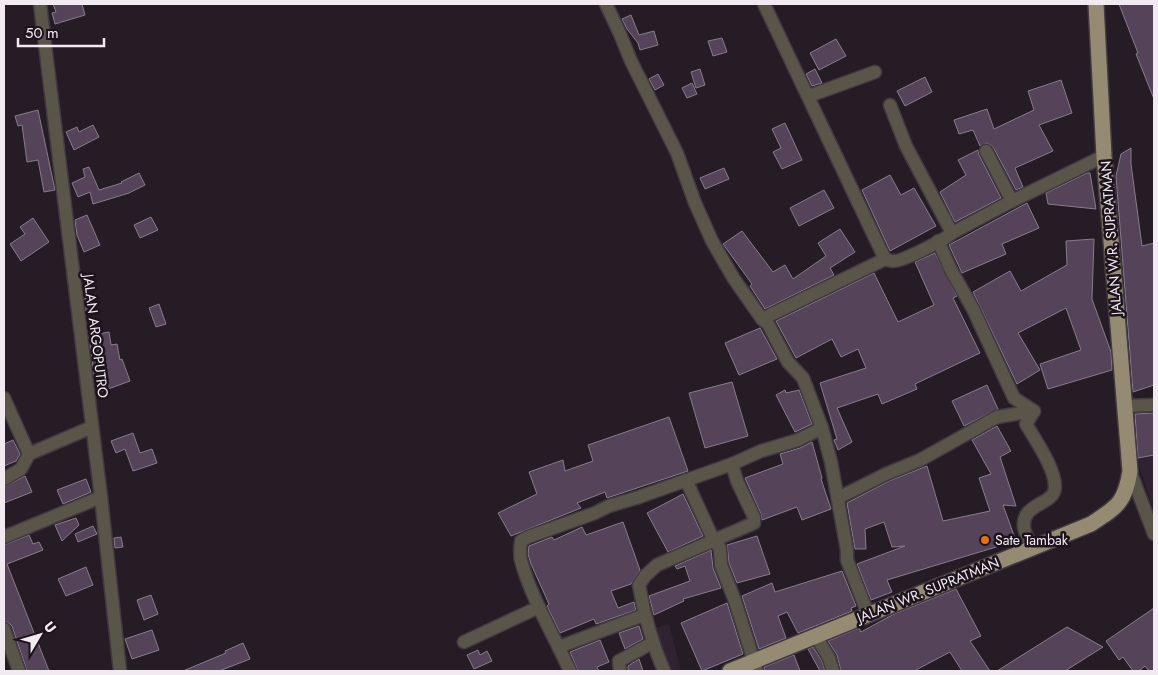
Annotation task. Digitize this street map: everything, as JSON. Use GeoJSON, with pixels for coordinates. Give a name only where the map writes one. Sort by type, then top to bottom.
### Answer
{"type":"FeatureCollection","features":[{"type":"Feature","properties":{"kind":"main road","name":"JALAN W.R. SUPRATMAN"},"geometry":{"type":"LineString","coordinates":[[1096,4],[1104,156],[1123,406],[1130,471]]}},
{"type":"Feature","properties":{"kind":"main road","name":"JALAN WR. SUPRATMAN"},"geometry":{"type":"LineString","coordinates":[[730,671],[755,666],[816,636],[868,614],[1091,524],[1118,505],[1124,496],[1130,471]]}},
{"type":"Feature","properties":{"kind":"street","name":"JALAN ARGOPUTRO"},"geometry":{"type":"LineString","coordinates":[[40,4],[101,497],[120,671]]}},
{"type":"Feature","properties":{"kind":"street"},"geometry":{"type":"LineString","coordinates":[[606,4],[631,61],[677,153],[695,203],[712,242],[734,279],[762,319],[768,324],[788,362],[803,378],[822,428],[831,462],[847,560],[868,614]]}},
{"type":"Feature","properties":{"kind":"street"},"geometry":{"type":"LineString","coordinates":[[764,4],[885,259]]}},
{"type":"Feature","properties":{"kind":"street"},"geometry":{"type":"LineString","coordinates":[[809,96],[875,72]]}},
{"type":"Feature","properties":{"kind":"street"},"geometry":{"type":"LineString","coordinates":[[890,105],[906,146],[952,233]]}},
{"type":"Feature","properties":{"kind":"street"},"geometry":{"type":"LineString","coordinates":[[986,151],[1012,201]]}},
{"type":"Feature","properties":{"kind":"street"},"geometry":{"type":"LineString","coordinates":[[762,319],[885,259],[894,262],[908,258],[938,241],[945,240],[952,233],[1012,201],[1104,156]]}},
{"type":"Feature","properties":{"kind":"street"},"geometry":{"type":"LineString","coordinates":[[938,241],[1014,398],[1034,412]]}},
{"type":"Feature","properties":{"kind":"street"},"geometry":{"type":"LineString","coordinates":[[4,398],[29,454]]}},
{"type":"Feature","properties":{"kind":"street"},"geometry":{"type":"LineString","coordinates":[[1123,406],[1154,405]]}},
{"type":"Feature","properties":{"kind":"street"},"geometry":{"type":"LineString","coordinates":[[838,498],[886,474],[920,460],[997,418],[1034,412]]}},
{"type":"Feature","properties":{"kind":"street"},"geometry":{"type":"LineString","coordinates":[[1033,548],[1024,528],[1025,516],[1034,506],[1054,494],[1055,487],[1052,471],[1026,424],[1034,412]]}},
{"type":"Feature","properties":{"kind":"street"},"geometry":{"type":"LineString","coordinates":[[4,479],[21,469],[29,454],[92,427]]}},
{"type":"Feature","properties":{"kind":"street"},"geometry":{"type":"LineString","coordinates":[[570,671],[521,563],[520,549],[522,541],[609,506],[732,464],[761,451],[798,440],[822,428]]}},
{"type":"Feature","properties":{"kind":"street"},"geometry":{"type":"LineString","coordinates":[[664,671],[652,643],[644,616],[639,585],[650,570],[657,565],[754,524],[754,517],[737,481],[732,464]]}},
{"type":"Feature","properties":{"kind":"street"},"geometry":{"type":"LineString","coordinates":[[1130,471],[1153,527]]}},
{"type":"Feature","properties":{"kind":"street"},"geometry":{"type":"LineString","coordinates":[[686,480],[714,541],[720,548],[721,565],[735,601],[755,666]]}},
{"type":"Feature","properties":{"kind":"street"},"geometry":{"type":"LineString","coordinates":[[4,537],[101,497]]}},
{"type":"Feature","properties":{"kind":"street"},"geometry":{"type":"LineString","coordinates":[[464,642],[540,607]]}},
{"type":"Feature","properties":{"kind":"street"},"geometry":{"type":"LineString","coordinates":[[559,647],[644,616]]}},
{"type":"Feature","properties":{"kind":"street"},"geometry":{"type":"LineString","coordinates":[[4,629],[19,671]]}},
{"type":"Feature","properties":{"kind":"street"},"geometry":{"type":"LineString","coordinates":[[816,636],[829,658],[833,671]]}},
{"type":"Feature","properties":{"kind":"street"},"geometry":{"type":"LineString","coordinates":[[620,671],[619,661],[652,643]]}},
{"type":"Feature","properties":{"kind":"shaded area"},"geometry":{"type":"Polygon","coordinates":[[[1154,455],[1154,502],[1151,503],[1137,459],[1154,455]]]}},
{"type":"Feature","properties":{"kind":"shaded area"},"geometry":{"type":"Polygon","coordinates":[[[669,624],[681,671],[665,671],[654,628],[669,624]]]}},
{"type":"Feature","properties":{"kind":"building"},"geometry":{"type":"Polygon","coordinates":[[[53,4],[82,4],[85,15],[55,24],[52,13],[56,12],[53,4]]]}},
{"type":"Feature","properties":{"kind":"building"},"geometry":{"type":"Polygon","coordinates":[[[1119,4],[1154,4],[1154,99],[1136,54],[1138,53],[1119,4]]]}},
{"type":"Feature","properties":{"kind":"building"},"geometry":{"type":"Polygon","coordinates":[[[631,15],[639,35],[654,31],[658,45],[640,50],[638,43],[622,19],[631,15]]]}},
{"type":"Feature","properties":{"kind":"building"},"geometry":{"type":"Polygon","coordinates":[[[722,38],[727,52],[713,56],[708,41],[722,38]]]}},
{"type":"Feature","properties":{"kind":"building"},"geometry":{"type":"Polygon","coordinates":[[[836,39],[846,56],[819,70],[810,53],[836,39]]]}},
{"type":"Feature","properties":{"kind":"building"},"geometry":{"type":"Polygon","coordinates":[[[700,69],[705,85],[696,88],[691,72],[700,69]]]}},
{"type":"Feature","properties":{"kind":"building"},"geometry":{"type":"Polygon","coordinates":[[[815,69],[822,83],[812,86],[806,74],[815,69]]]}},
{"type":"Feature","properties":{"kind":"building"},"geometry":{"type":"Polygon","coordinates":[[[658,74],[664,85],[655,90],[649,79],[658,74]]]}},
{"type":"Feature","properties":{"kind":"building"},"geometry":{"type":"Polygon","coordinates":[[[925,77],[932,92],[905,106],[897,91],[925,77]]]}},
{"type":"Feature","properties":{"kind":"building"},"geometry":{"type":"Polygon","coordinates":[[[1061,80],[1072,113],[1039,125],[1053,151],[1015,168],[1023,187],[1016,190],[993,147],[987,143],[980,146],[973,130],[959,134],[954,120],[987,109],[994,129],[1034,110],[1028,91],[1061,80]]]}},
{"type":"Feature","properties":{"kind":"building"},"geometry":{"type":"Polygon","coordinates":[[[692,83],[697,94],[687,98],[682,88],[692,83]]]}},
{"type":"Feature","properties":{"kind":"building"},"geometry":{"type":"Polygon","coordinates":[[[38,110],[55,190],[44,192],[38,160],[27,162],[22,125],[18,126],[15,116],[38,110]]]}},
{"type":"Feature","properties":{"kind":"building"},"geometry":{"type":"Polygon","coordinates":[[[785,123],[802,160],[782,169],[773,152],[781,148],[772,129],[785,123]]]}},
{"type":"Feature","properties":{"kind":"building"},"geometry":{"type":"Polygon","coordinates":[[[93,125],[99,137],[74,150],[66,132],[77,127],[79,132],[93,125]]]}},
{"type":"Feature","properties":{"kind":"building"},"geometry":{"type":"Polygon","coordinates":[[[1131,148],[1131,164],[1142,246],[1154,243],[1154,385],[1133,392],[1116,176],[1121,154],[1131,148]]]}},
{"type":"Feature","properties":{"kind":"building"},"geometry":{"type":"Polygon","coordinates":[[[978,150],[1001,198],[955,222],[940,192],[966,175],[958,160],[978,150]]]}},
{"type":"Feature","properties":{"kind":"building"},"geometry":{"type":"Polygon","coordinates":[[[89,167],[99,190],[122,183],[139,173],[145,185],[129,193],[93,204],[90,192],[78,197],[72,183],[85,177],[83,169],[89,167]]]}},
{"type":"Feature","properties":{"kind":"building"},"geometry":{"type":"Polygon","coordinates":[[[724,168],[729,179],[705,189],[700,178],[724,168]]]}},
{"type":"Feature","properties":{"kind":"building"},"geometry":{"type":"Polygon","coordinates":[[[1090,173],[1096,209],[1048,204],[1046,193],[1090,173]]]}},
{"type":"Feature","properties":{"kind":"building"},"geometry":{"type":"Polygon","coordinates":[[[890,175],[901,195],[914,188],[936,226],[890,251],[862,190],[890,175]]]}},
{"type":"Feature","properties":{"kind":"building"},"geometry":{"type":"Polygon","coordinates":[[[824,190],[834,208],[799,226],[790,208],[824,190]]]}},
{"type":"Feature","properties":{"kind":"building"},"geometry":{"type":"Polygon","coordinates":[[[1027,203],[1039,228],[1002,244],[1006,254],[962,273],[949,245],[1027,203]]]}},
{"type":"Feature","properties":{"kind":"building"},"geometry":{"type":"Polygon","coordinates":[[[87,215],[100,245],[84,252],[77,235],[75,220],[87,215]]]}},
{"type":"Feature","properties":{"kind":"building"},"geometry":{"type":"Polygon","coordinates":[[[151,217],[158,230],[140,238],[134,225],[151,217]]]}},
{"type":"Feature","properties":{"kind":"building"},"geometry":{"type":"Polygon","coordinates":[[[33,218],[49,242],[21,261],[10,244],[25,234],[20,227],[33,218]]]}},
{"type":"Feature","properties":{"kind":"building"},"geometry":{"type":"Polygon","coordinates":[[[840,229],[855,252],[830,268],[834,275],[765,309],[750,286],[752,284],[723,244],[742,231],[773,272],[785,265],[793,279],[826,256],[818,243],[840,229]]]}},
{"type":"Feature","properties":{"kind":"building"},"geometry":{"type":"Polygon","coordinates":[[[1094,239],[1092,299],[1111,352],[1112,370],[1048,389],[1040,364],[1081,350],[1066,308],[1018,333],[1040,370],[1017,384],[973,292],[1010,271],[1021,291],[1067,265],[1066,241],[1094,239]]]}},
{"type":"Feature","properties":{"kind":"building"},"geometry":{"type":"Polygon","coordinates":[[[935,253],[957,296],[953,298],[980,353],[915,384],[917,389],[882,404],[878,394],[837,408],[852,442],[838,450],[834,440],[837,439],[820,383],[866,368],[858,349],[841,357],[832,339],[796,358],[776,321],[874,273],[898,322],[934,305],[915,262],[935,253]]]}},
{"type":"Feature","properties":{"kind":"building"},"geometry":{"type":"Polygon","coordinates":[[[94,297],[95,310],[86,311],[85,298],[94,297]]]}},
{"type":"Feature","properties":{"kind":"building"},"geometry":{"type":"Polygon","coordinates":[[[159,304],[166,324],[156,327],[149,308],[159,304]]]}},
{"type":"Feature","properties":{"kind":"building"},"geometry":{"type":"Polygon","coordinates":[[[760,328],[777,359],[739,375],[725,343],[760,328]]]}},
{"type":"Feature","properties":{"kind":"building"},"geometry":{"type":"Polygon","coordinates":[[[109,332],[111,345],[117,344],[120,360],[122,359],[130,381],[100,392],[94,376],[89,336],[109,332]]]}},
{"type":"Feature","properties":{"kind":"building"},"geometry":{"type":"Polygon","coordinates":[[[732,382],[748,436],[705,448],[689,393],[732,382]]]}},
{"type":"Feature","properties":{"kind":"building"},"geometry":{"type":"Polygon","coordinates":[[[987,385],[998,409],[964,426],[952,401],[987,385]]]}},
{"type":"Feature","properties":{"kind":"building"},"geometry":{"type":"Polygon","coordinates":[[[785,390],[786,393],[799,390],[812,424],[795,432],[776,395],[785,390]]]}},
{"type":"Feature","properties":{"kind":"building"},"geometry":{"type":"Polygon","coordinates":[[[1154,413],[1154,455],[1138,458],[1135,414],[1154,413]]]}},
{"type":"Feature","properties":{"kind":"building"},"geometry":{"type":"Polygon","coordinates":[[[669,417],[688,471],[607,498],[605,492],[577,503],[581,508],[511,536],[498,513],[537,494],[529,472],[563,460],[565,471],[593,461],[588,445],[669,417]]]}},
{"type":"Feature","properties":{"kind":"building"},"geometry":{"type":"Polygon","coordinates":[[[997,426],[1011,451],[1000,457],[1016,506],[1003,505],[1016,541],[887,580],[892,592],[871,600],[857,564],[905,546],[892,547],[884,522],[865,529],[866,549],[855,549],[847,503],[889,481],[927,466],[943,521],[990,511],[979,478],[991,474],[972,440],[997,426]]]}},
{"type":"Feature","properties":{"kind":"building"},"geometry":{"type":"Polygon","coordinates":[[[133,433],[140,453],[152,449],[157,463],[133,471],[125,449],[116,453],[111,441],[133,433]]]}},
{"type":"Feature","properties":{"kind":"building"},"geometry":{"type":"Polygon","coordinates":[[[13,440],[20,454],[16,461],[4,466],[4,444],[13,440]]]}},
{"type":"Feature","properties":{"kind":"building"},"geometry":{"type":"Polygon","coordinates":[[[812,442],[831,509],[802,520],[797,507],[762,520],[745,478],[783,464],[780,454],[812,442]]]}},
{"type":"Feature","properties":{"kind":"building"},"geometry":{"type":"Polygon","coordinates":[[[25,476],[32,492],[4,503],[4,487],[25,476]]]}},
{"type":"Feature","properties":{"kind":"building"},"geometry":{"type":"Polygon","coordinates":[[[86,479],[91,492],[63,504],[57,490],[86,479]]]}},
{"type":"Feature","properties":{"kind":"building"},"geometry":{"type":"Polygon","coordinates":[[[683,494],[703,536],[668,552],[647,513],[683,494]]]}},
{"type":"Feature","properties":{"kind":"building"},"geometry":{"type":"Polygon","coordinates":[[[76,518],[79,525],[62,541],[55,525],[76,518]]]}},
{"type":"Feature","properties":{"kind":"building"},"geometry":{"type":"Polygon","coordinates":[[[623,522],[640,570],[631,584],[611,591],[618,608],[634,602],[636,610],[596,624],[594,619],[560,633],[547,606],[549,604],[531,564],[528,554],[529,546],[552,537],[554,540],[582,527],[586,535],[623,522]]]}},
{"type":"Feature","properties":{"kind":"building"},"geometry":{"type":"Polygon","coordinates":[[[93,526],[97,534],[78,542],[75,534],[93,526]]]}},
{"type":"Feature","properties":{"kind":"building"},"geometry":{"type":"Polygon","coordinates":[[[29,535],[33,544],[39,542],[43,550],[7,564],[49,671],[27,671],[12,626],[4,621],[4,545],[29,535]]]}},
{"type":"Feature","properties":{"kind":"building"},"geometry":{"type":"Polygon","coordinates":[[[757,536],[770,574],[737,583],[729,563],[727,545],[757,536]]]}},
{"type":"Feature","properties":{"kind":"building"},"geometry":{"type":"Polygon","coordinates":[[[121,537],[123,547],[115,548],[114,538],[121,537]]]}},
{"type":"Feature","properties":{"kind":"building"},"geometry":{"type":"Polygon","coordinates":[[[711,550],[713,568],[721,588],[683,599],[684,601],[654,615],[649,596],[690,581],[685,566],[677,569],[675,566],[711,550]]]}},
{"type":"Feature","properties":{"kind":"building"},"geometry":{"type":"Polygon","coordinates":[[[86,567],[93,585],[66,596],[58,579],[86,567]]]}},
{"type":"Feature","properties":{"kind":"building"},"geometry":{"type":"Polygon","coordinates":[[[842,571],[856,606],[851,608],[852,611],[798,633],[787,612],[778,616],[786,638],[759,649],[742,596],[772,583],[775,592],[842,571]]]}},
{"type":"Feature","properties":{"kind":"building"},"geometry":{"type":"Polygon","coordinates":[[[956,589],[981,636],[970,641],[990,671],[962,671],[950,652],[914,671],[841,671],[837,655],[828,641],[859,628],[861,632],[894,614],[956,589]]]}},
{"type":"Feature","properties":{"kind":"building"},"geometry":{"type":"Polygon","coordinates":[[[151,595],[158,614],[144,620],[137,600],[151,595]]]}},
{"type":"Feature","properties":{"kind":"building"},"geometry":{"type":"Polygon","coordinates":[[[727,603],[743,654],[702,671],[681,623],[727,603]]]}},
{"type":"Feature","properties":{"kind":"building"},"geometry":{"type":"Polygon","coordinates":[[[1154,608],[1154,671],[1149,671],[1145,666],[1139,671],[1133,671],[1123,657],[1119,660],[1106,641],[1154,608]]]}},
{"type":"Feature","properties":{"kind":"building"},"geometry":{"type":"Polygon","coordinates":[[[639,626],[643,639],[625,649],[619,633],[639,626]]]}},
{"type":"Feature","properties":{"kind":"building"},"geometry":{"type":"Polygon","coordinates":[[[1067,627],[1103,647],[1065,671],[997,671],[1067,627]]]}},
{"type":"Feature","properties":{"kind":"building"},"geometry":{"type":"Polygon","coordinates":[[[152,630],[159,650],[132,659],[125,639],[152,630]]]}},
{"type":"Feature","properties":{"kind":"building"},"geometry":{"type":"Polygon","coordinates":[[[600,640],[609,662],[597,667],[599,671],[578,671],[570,652],[600,640]]]}},
{"type":"Feature","properties":{"kind":"building"},"geometry":{"type":"Polygon","coordinates":[[[243,643],[250,659],[219,671],[183,671],[226,653],[225,651],[243,643]]]}},
{"type":"Feature","properties":{"kind":"building"},"geometry":{"type":"Polygon","coordinates":[[[813,647],[822,661],[825,671],[820,671],[808,649],[813,647]]]}},
{"type":"Feature","properties":{"kind":"building"},"geometry":{"type":"Polygon","coordinates":[[[478,650],[480,655],[487,651],[492,661],[474,669],[467,655],[478,650]]]}},
{"type":"Feature","properties":{"kind":"building"},"geometry":{"type":"Polygon","coordinates":[[[794,655],[800,671],[765,671],[764,667],[794,655]]]}},
{"type":"Feature","properties":{"kind":"building"},"geometry":{"type":"Polygon","coordinates":[[[639,659],[643,671],[628,671],[628,666],[639,659]]]}},
{"type":"Feature","properties":{"kind":"place","name":"Sate Tambak"},"geometry":{"type":"Point","coordinates":[985,540]}}]}
